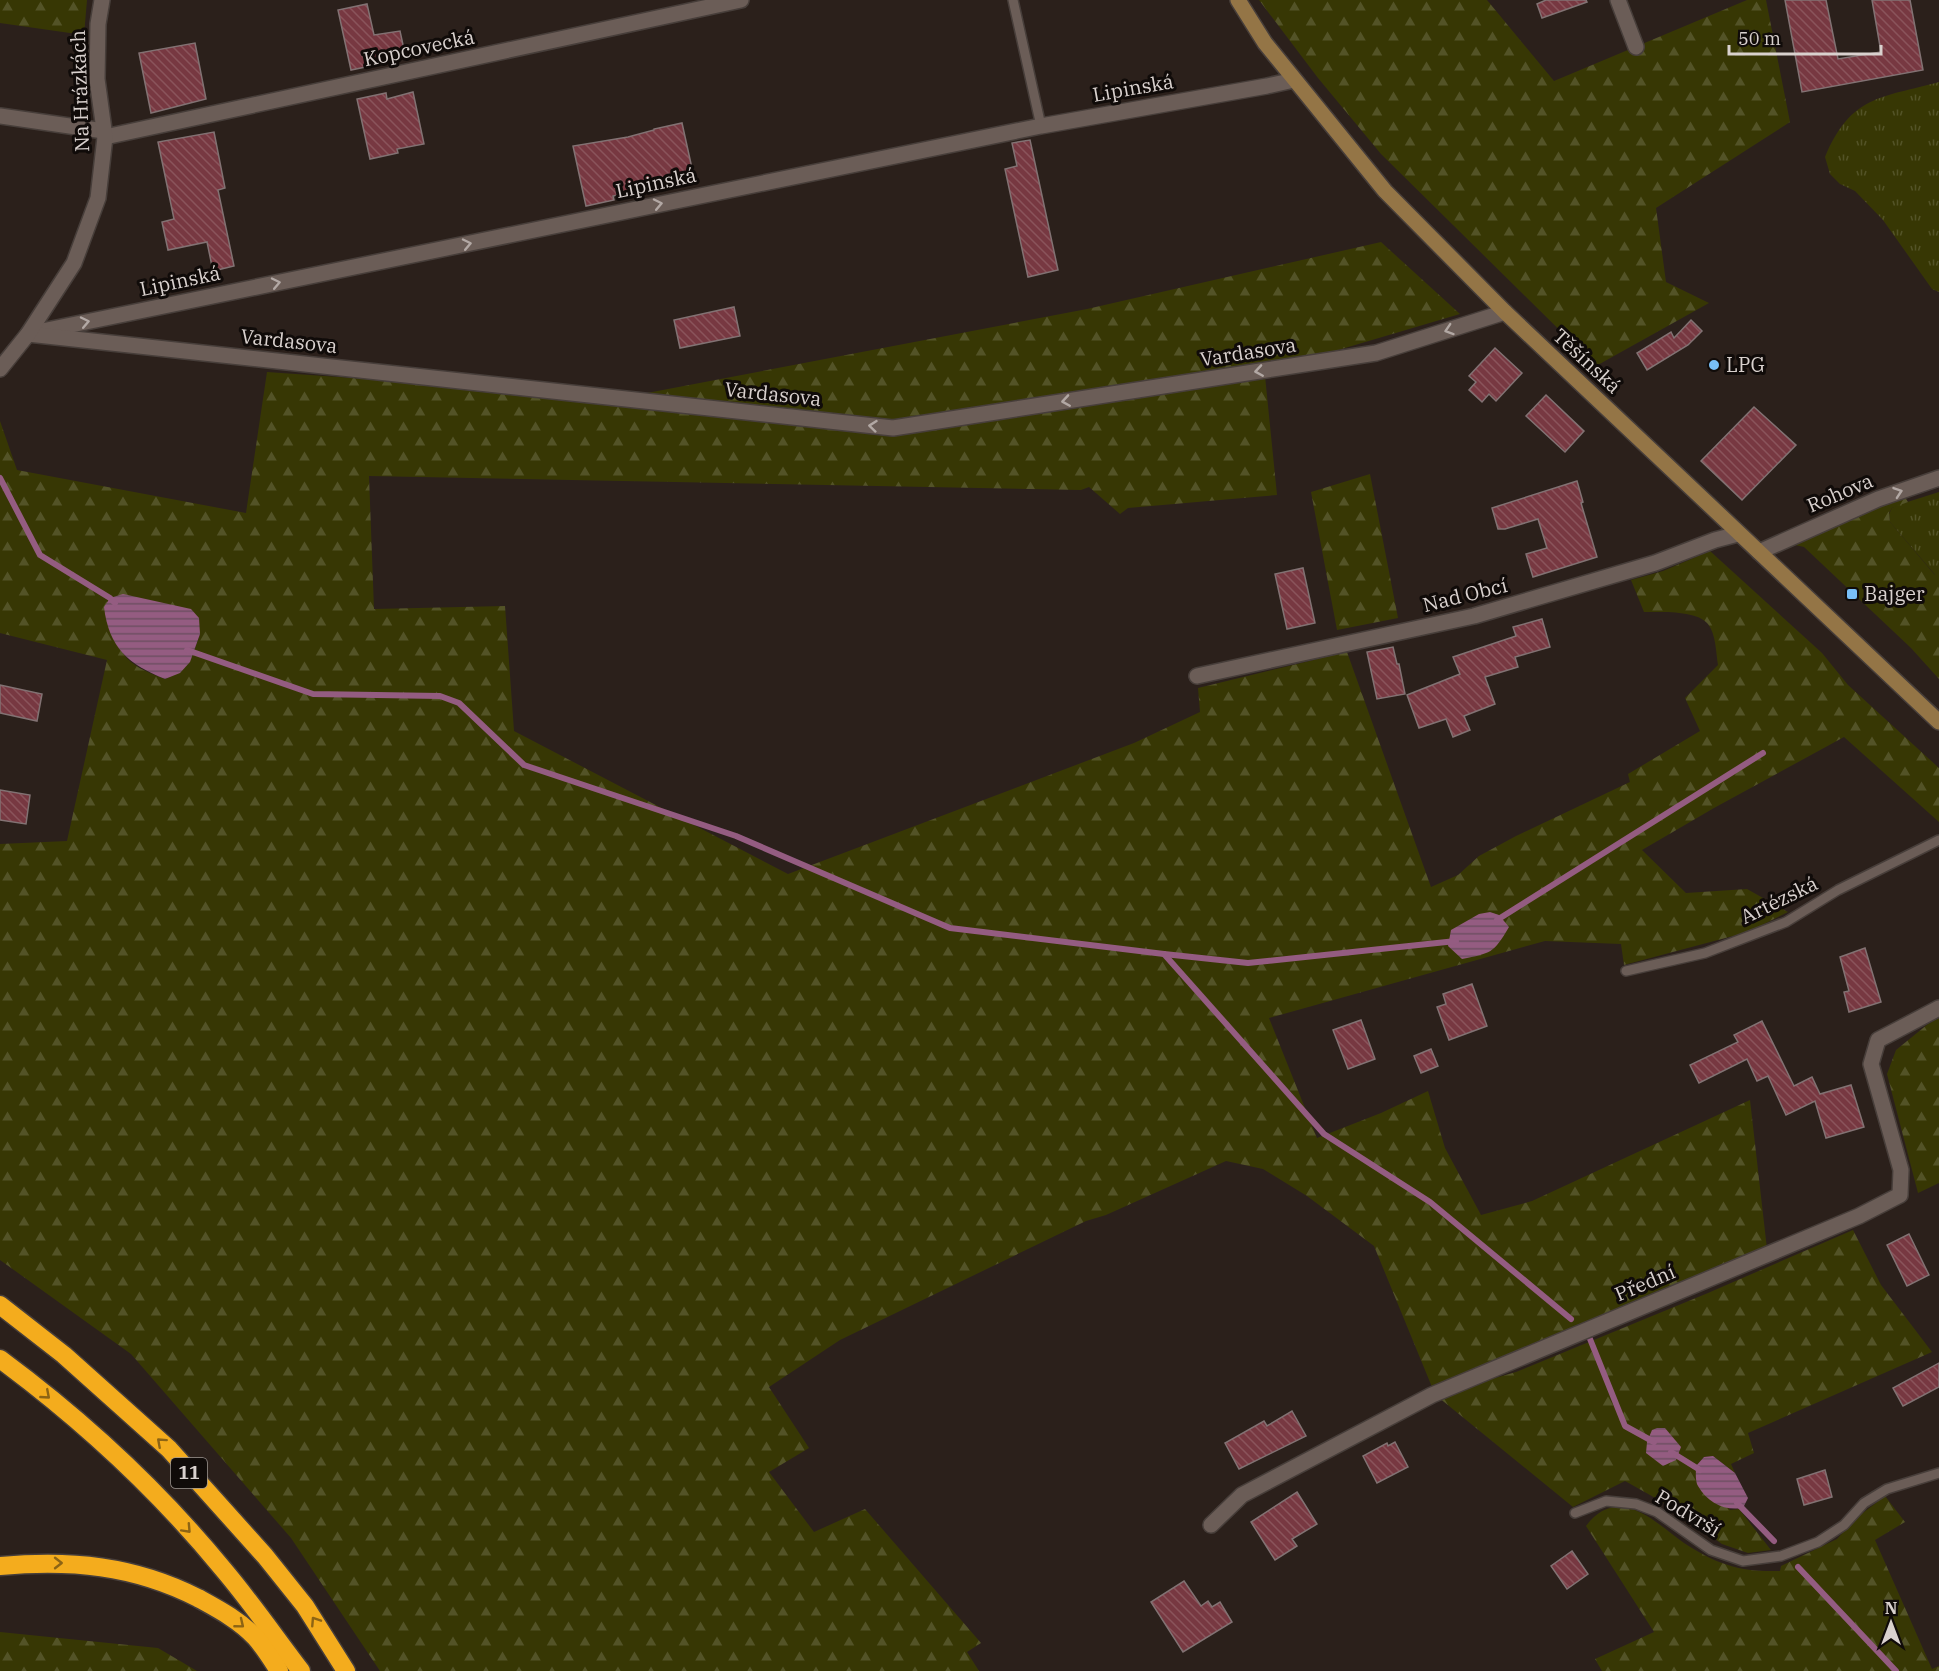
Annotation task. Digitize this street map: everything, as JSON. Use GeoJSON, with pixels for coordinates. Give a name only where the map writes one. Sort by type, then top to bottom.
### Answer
{"type":"FeatureCollection","features":[{"type":"Feature","properties":{"kind":"highway","name":"11"},"geometry":{"type":"LineString","coordinates":[[0,1305],[64,1355],[169,1449],[265,1556],[298,1598],[346,1671]]}},
{"type":"Feature","properties":{"kind":"highway","name":"11"},"geometry":{"type":"LineString","coordinates":[[0,1359],[36,1386],[136,1473],[223,1568],[301,1671]]}},
{"type":"Feature","properties":{"kind":"highway"},"geometry":{"type":"LineString","coordinates":[[0,1566],[36,1563],[92,1565],[160,1581],[227,1614],[255,1638],[279,1671]]}},
{"type":"Feature","properties":{"kind":"main road","name":"Těšínská"},"geometry":{"type":"LineString","coordinates":[[1239,0],[1265,43],[1385,191],[1505,312],[1939,722]]}},
{"type":"Feature","properties":{"kind":"street","name":"Na Hrázkách"},"geometry":{"type":"LineString","coordinates":[[0,369],[28,334],[74,263],[99,198],[105,134],[97,79],[98,24],[102,0]]}},
{"type":"Feature","properties":{"kind":"street","name":"Kopcovecká"},"geometry":{"type":"LineString","coordinates":[[0,116],[105,134],[741,0]]}},
{"type":"Feature","properties":{"kind":"street"},"geometry":{"type":"LineString","coordinates":[[1618,0],[1636,47]]}},
{"type":"Feature","properties":{"kind":"street","name":"Lipinská"},"geometry":{"type":"LineString","coordinates":[[28,334],[1041,126],[1294,80]]}},
{"type":"Feature","properties":{"kind":"street","name":"Vardasova"},"geometry":{"type":"LineString","coordinates":[[28,334],[894,428],[1376,353],[1505,312]]}},
{"type":"Feature","properties":{"kind":"street","name":"Rohova"},"geometry":{"type":"LineString","coordinates":[[1759,552],[1878,499],[1939,478]]}},
{"type":"Feature","properties":{"kind":"street","name":"Nad Obcí"},"geometry":{"type":"LineString","coordinates":[[1197,676],[1474,616],[1655,563],[1715,540],[1738,534]]}},
{"type":"Feature","properties":{"kind":"street","name":"Přední"},"geometry":{"type":"LineString","coordinates":[[1211,1525],[1242,1495],[1432,1395],[1859,1216],[1900,1195],[1902,1170],[1871,1064],[1878,1040],[1939,1008]]}},
{"type":"Feature","properties":{"kind":"lane"},"geometry":{"type":"LineString","coordinates":[[1014,0],[1041,126]]}},
{"type":"Feature","properties":{"kind":"lane","name":"Artézská"},"geometry":{"type":"LineString","coordinates":[[1626,971],[1705,953],[1786,922],[1838,890],[1939,840]]}},
{"type":"Feature","properties":{"kind":"lane","name":"Podvrší"},"geometry":{"type":"LineString","coordinates":[[1575,1513],[1606,1501],[1636,1504],[1657,1512],[1711,1550],[1743,1561],[1781,1556],[1818,1542],[1844,1525],[1864,1503],[1887,1489],[1939,1473]]}},
{"type":"Feature","properties":{"kind":"green space"},"geometry":{"type":"Polygon","coordinates":[[[0,0],[87,0],[84,35],[0,23],[0,0]]]}},
{"type":"Feature","properties":{"kind":"green space"},"geometry":{"type":"Polygon","coordinates":[[[1259,0],[1487,0],[1554,81],[1747,0],[1766,0],[1790,122],[1656,208],[1666,282],[1709,303],[1596,366],[1381,154],[1318,78],[1259,0]]]}},
{"type":"Feature","properties":{"kind":"green space"},"geometry":{"type":"Polygon","coordinates":[[[1939,82],[1939,292],[1932,289],[1883,220],[1855,191],[1840,184],[1830,174],[1825,157],[1835,137],[1857,110],[1884,96],[1939,82]]]}},
{"type":"Feature","properties":{"kind":"green space"},"geometry":{"type":"Polygon","coordinates":[[[1381,242],[1460,314],[1301,361],[1264,366],[1277,495],[1128,508],[1120,514],[1089,487],[1081,490],[369,476],[374,609],[505,606],[514,731],[788,874],[1134,743],[1200,712],[1198,688],[1347,652],[1431,887],[1458,875],[1479,856],[1516,836],[1630,782],[1628,774],[1700,731],[1685,698],[1718,665],[1711,628],[1703,619],[1696,616],[1669,612],[1644,612],[1631,580],[1663,571],[1710,551],[1822,653],[1848,685],[1939,768],[1939,822],[1844,737],[1642,850],[1686,893],[1747,889],[1788,912],[1748,932],[1624,965],[1621,944],[1545,941],[1269,1018],[1317,1138],[1381,1113],[1428,1091],[1445,1148],[1481,1215],[1532,1201],[1750,1100],[1767,1249],[1432,1387],[1374,1246],[1307,1196],[1263,1169],[1226,1161],[1106,1215],[1086,1221],[840,1340],[769,1387],[809,1448],[769,1472],[814,1532],[865,1509],[981,1643],[967,1652],[979,1671],[380,1671],[291,1538],[131,1354],[0,1260],[0,844],[67,841],[107,660],[0,633],[0,421],[17,470],[246,513],[267,372],[626,397],[1087,309],[1381,242]],[[200,634],[120,648],[133,664],[165,679],[180,671],[189,662],[200,634]]]}},
{"type":"Feature","properties":{"kind":"green space"},"geometry":{"type":"Polygon","coordinates":[[[1370,474],[1398,618],[1337,630],[1311,492],[1370,474]]]}},
{"type":"Feature","properties":{"kind":"green space"},"geometry":{"type":"Polygon","coordinates":[[[1939,492],[1939,577],[1937,577],[1890,522],[1889,514],[1892,508],[1898,505],[1939,492]]]}},
{"type":"Feature","properties":{"kind":"green space"},"geometry":{"type":"Polygon","coordinates":[[[1905,497],[1908,502],[1892,508],[1889,513],[1890,522],[1939,577],[1939,679],[1911,648],[1804,547],[1795,545],[1880,503],[1905,497]]]}},
{"type":"Feature","properties":{"kind":"green space"},"geometry":{"type":"Polygon","coordinates":[[[1939,1018],[1939,1183],[1918,1193],[1887,1074],[1896,1050],[1939,1018]]]}},
{"type":"Feature","properties":{"kind":"green space"},"geometry":{"type":"Polygon","coordinates":[[[1853,1230],[1881,1285],[1932,1352],[1748,1433],[1754,1453],[1731,1464],[1735,1473],[1713,1456],[1704,1457],[1696,1466],[1730,1510],[1739,1509],[1771,1550],[1748,1553],[1722,1544],[1666,1504],[1625,1481],[1573,1507],[1438,1397],[1516,1372],[1853,1230]]]}},
{"type":"Feature","properties":{"kind":"green space"},"geometry":{"type":"Polygon","coordinates":[[[1885,1496],[1905,1522],[1875,1540],[1932,1669],[1939,1666],[1939,1671],[1602,1671],[1595,1659],[1654,1632],[1586,1526],[1598,1514],[1611,1508],[1623,1507],[1636,1511],[1661,1525],[1689,1546],[1715,1560],[1745,1569],[1780,1571],[1781,1566],[1837,1539],[1855,1519],[1885,1496]]]}},
{"type":"Feature","properties":{"kind":"green space"},"geometry":{"type":"Polygon","coordinates":[[[0,1632],[158,1648],[197,1671],[0,1671],[0,1632]]]}},
{"type":"Feature","properties":{"kind":"shaded area"},"geometry":{"type":"Polygon","coordinates":[[[123,594],[191,609],[199,618],[200,634],[190,662],[180,673],[165,679],[141,667],[122,653],[110,633],[104,607],[110,598],[123,594]]]}},
{"type":"Feature","properties":{"kind":"shaded area"},"geometry":{"type":"Polygon","coordinates":[[[1490,912],[1499,915],[1509,927],[1499,943],[1490,951],[1462,959],[1448,946],[1451,930],[1479,914],[1490,912]]]}},
{"type":"Feature","properties":{"kind":"shaded area"},"geometry":{"type":"Polygon","coordinates":[[[1665,1428],[1681,1447],[1676,1460],[1663,1466],[1646,1453],[1647,1442],[1652,1430],[1665,1428]]]}},
{"type":"Feature","properties":{"kind":"shaded area"},"geometry":{"type":"Polygon","coordinates":[[[1713,1456],[1735,1473],[1748,1498],[1743,1508],[1717,1505],[1698,1486],[1696,1466],[1704,1457],[1713,1456]]]}},
{"type":"Feature","properties":{"kind":"building"},"geometry":{"type":"Polygon","coordinates":[[[1546,0],[1586,0],[1587,2],[1542,18],[1537,4],[1546,0]]]}},
{"type":"Feature","properties":{"kind":"building"},"geometry":{"type":"Polygon","coordinates":[[[1785,0],[1826,0],[1838,59],[1881,52],[1872,0],[1910,0],[1923,70],[1802,92],[1785,0]]]}},
{"type":"Feature","properties":{"kind":"building"},"geometry":{"type":"Polygon","coordinates":[[[367,4],[374,35],[400,31],[405,54],[379,59],[380,64],[351,70],[338,10],[367,4]]]}},
{"type":"Feature","properties":{"kind":"building"},"geometry":{"type":"Polygon","coordinates":[[[195,43],[206,99],[151,113],[139,53],[195,43]]]}},
{"type":"Feature","properties":{"kind":"building"},"geometry":{"type":"Polygon","coordinates":[[[413,92],[424,144],[397,149],[398,153],[370,159],[357,99],[386,93],[387,99],[413,92]]]}},
{"type":"Feature","properties":{"kind":"building"},"geometry":{"type":"Polygon","coordinates":[[[682,123],[695,182],[667,188],[666,186],[640,190],[613,196],[614,200],[586,206],[573,146],[628,137],[682,123]]]}},
{"type":"Feature","properties":{"kind":"building"},"geometry":{"type":"Polygon","coordinates":[[[214,132],[225,188],[218,190],[234,266],[213,271],[207,242],[168,250],[162,222],[174,219],[158,142],[214,132]]]}},
{"type":"Feature","properties":{"kind":"building"},"geometry":{"type":"Polygon","coordinates":[[[1030,140],[1058,270],[1028,277],[1005,169],[1017,166],[1012,143],[1030,140]]]}},
{"type":"Feature","properties":{"kind":"building"},"geometry":{"type":"Polygon","coordinates":[[[734,307],[740,336],[680,348],[674,320],[734,307]]]}},
{"type":"Feature","properties":{"kind":"building"},"geometry":{"type":"Polygon","coordinates":[[[1691,320],[1702,331],[1688,345],[1647,370],[1637,353],[1671,332],[1674,338],[1691,320]]]}},
{"type":"Feature","properties":{"kind":"building"},"geometry":{"type":"Polygon","coordinates":[[[1495,348],[1522,373],[1496,401],[1489,394],[1482,402],[1469,390],[1476,382],[1469,376],[1495,348]]]}},
{"type":"Feature","properties":{"kind":"building"},"geometry":{"type":"Polygon","coordinates":[[[1546,395],[1584,431],[1565,452],[1526,416],[1546,395]]]}},
{"type":"Feature","properties":{"kind":"building"},"geometry":{"type":"Polygon","coordinates":[[[1754,407],[1796,445],[1742,500],[1701,461],[1754,407]]]}},
{"type":"Feature","properties":{"kind":"building"},"geometry":{"type":"Polygon","coordinates":[[[1577,481],[1597,557],[1533,577],[1526,554],[1547,548],[1538,519],[1498,529],[1492,508],[1577,481]]]}},
{"type":"Feature","properties":{"kind":"building"},"geometry":{"type":"Polygon","coordinates":[[[1303,568],[1315,623],[1287,629],[1275,574],[1303,568]]]}},
{"type":"Feature","properties":{"kind":"building"},"geometry":{"type":"Polygon","coordinates":[[[1542,619],[1550,647],[1515,657],[1518,667],[1485,677],[1495,704],[1464,716],[1470,730],[1453,737],[1446,719],[1419,728],[1407,695],[1460,674],[1453,657],[1516,636],[1513,627],[1542,619]]]}},
{"type":"Feature","properties":{"kind":"building"},"geometry":{"type":"Polygon","coordinates":[[[1393,647],[1405,694],[1377,699],[1367,652],[1393,647]]]}},
{"type":"Feature","properties":{"kind":"building"},"geometry":{"type":"Polygon","coordinates":[[[0,685],[42,694],[37,721],[0,713],[0,685]]]}},
{"type":"Feature","properties":{"kind":"building"},"geometry":{"type":"Polygon","coordinates":[[[0,790],[30,795],[26,824],[0,820],[0,790]]]}},
{"type":"Feature","properties":{"kind":"building"},"geometry":{"type":"Polygon","coordinates":[[[1865,948],[1881,1002],[1849,1012],[1844,992],[1849,991],[1840,957],[1865,948]]]}},
{"type":"Feature","properties":{"kind":"building"},"geometry":{"type":"Polygon","coordinates":[[[1472,984],[1487,1026],[1449,1040],[1437,1007],[1446,1004],[1443,994],[1472,984]]]}},
{"type":"Feature","properties":{"kind":"building"},"geometry":{"type":"Polygon","coordinates":[[[1361,1020],[1375,1059],[1348,1069],[1333,1030],[1361,1020]]]}},
{"type":"Feature","properties":{"kind":"building"},"geometry":{"type":"Polygon","coordinates":[[[1762,1021],[1794,1086],[1812,1077],[1820,1094],[1851,1085],[1864,1127],[1826,1138],[1815,1101],[1786,1115],[1768,1076],[1757,1081],[1747,1059],[1699,1083],[1690,1065],[1738,1042],[1734,1035],[1762,1021]]]}},
{"type":"Feature","properties":{"kind":"building"},"geometry":{"type":"Polygon","coordinates":[[[1431,1049],[1438,1066],[1421,1073],[1414,1056],[1431,1049]]]}},
{"type":"Feature","properties":{"kind":"building"},"geometry":{"type":"Polygon","coordinates":[[[1909,1234],[1929,1275],[1907,1286],[1887,1245],[1909,1234]]]}},
{"type":"Feature","properties":{"kind":"building"},"geometry":{"type":"Polygon","coordinates":[[[1939,1363],[1939,1387],[1903,1406],[1893,1388],[1939,1363]]]}},
{"type":"Feature","properties":{"kind":"building"},"geometry":{"type":"Polygon","coordinates":[[[1292,1411],[1306,1436],[1239,1469],[1225,1443],[1264,1421],[1267,1426],[1292,1411]]]}},
{"type":"Feature","properties":{"kind":"building"},"geometry":{"type":"Polygon","coordinates":[[[1395,1442],[1408,1467],[1377,1483],[1363,1456],[1387,1443],[1388,1446],[1395,1442]]]}},
{"type":"Feature","properties":{"kind":"building"},"geometry":{"type":"Polygon","coordinates":[[[1825,1470],[1832,1497],[1804,1505],[1797,1479],[1825,1470]]]}},
{"type":"Feature","properties":{"kind":"building"},"geometry":{"type":"Polygon","coordinates":[[[1297,1492],[1317,1524],[1292,1539],[1297,1546],[1275,1560],[1251,1522],[1297,1492]]]}},
{"type":"Feature","properties":{"kind":"building"},"geometry":{"type":"Polygon","coordinates":[[[1572,1551],[1588,1574],[1567,1589],[1551,1566],[1572,1551]]]}},
{"type":"Feature","properties":{"kind":"building"},"geometry":{"type":"Polygon","coordinates":[[[1184,1581],[1201,1606],[1208,1601],[1212,1607],[1220,1602],[1232,1622],[1183,1652],[1151,1602],[1184,1581]]]}},
{"type":"Feature","properties":{"kind":"waterway"},"geometry":{"type":"LineString","coordinates":[[0,478],[40,555],[115,603]]}},
{"type":"Feature","properties":{"kind":"waterway"},"geometry":{"type":"LineString","coordinates":[[187,650],[313,694],[440,696],[459,703],[524,765],[736,836],[950,928],[1164,954],[1324,1134],[1430,1202],[1571,1319]]}},
{"type":"Feature","properties":{"kind":"waterway"},"geometry":{"type":"LineString","coordinates":[[1497,920],[1763,753]]}},
{"type":"Feature","properties":{"kind":"waterway"},"geometry":{"type":"LineString","coordinates":[[1164,954],[1248,963],[1456,941]]}},
{"type":"Feature","properties":{"kind":"waterway"},"geometry":{"type":"LineString","coordinates":[[1588,1334],[1625,1426],[1654,1442]]}},
{"type":"Feature","properties":{"kind":"waterway"},"geometry":{"type":"LineString","coordinates":[[1671,1452],[1700,1470]]}},
{"type":"Feature","properties":{"kind":"waterway"},"geometry":{"type":"LineString","coordinates":[[1737,1503],[1774,1541]]}},
{"type":"Feature","properties":{"kind":"waterway"},"geometry":{"type":"LineString","coordinates":[[1798,1567],[1896,1671]]}},
{"type":"Feature","properties":{"kind":"place","name":"LPG"},"geometry":{"type":"Point","coordinates":[1714,365]}},
{"type":"Feature","properties":{"kind":"place","name":"Bajger"},"geometry":{"type":"Point","coordinates":[1852,594]}}]}
